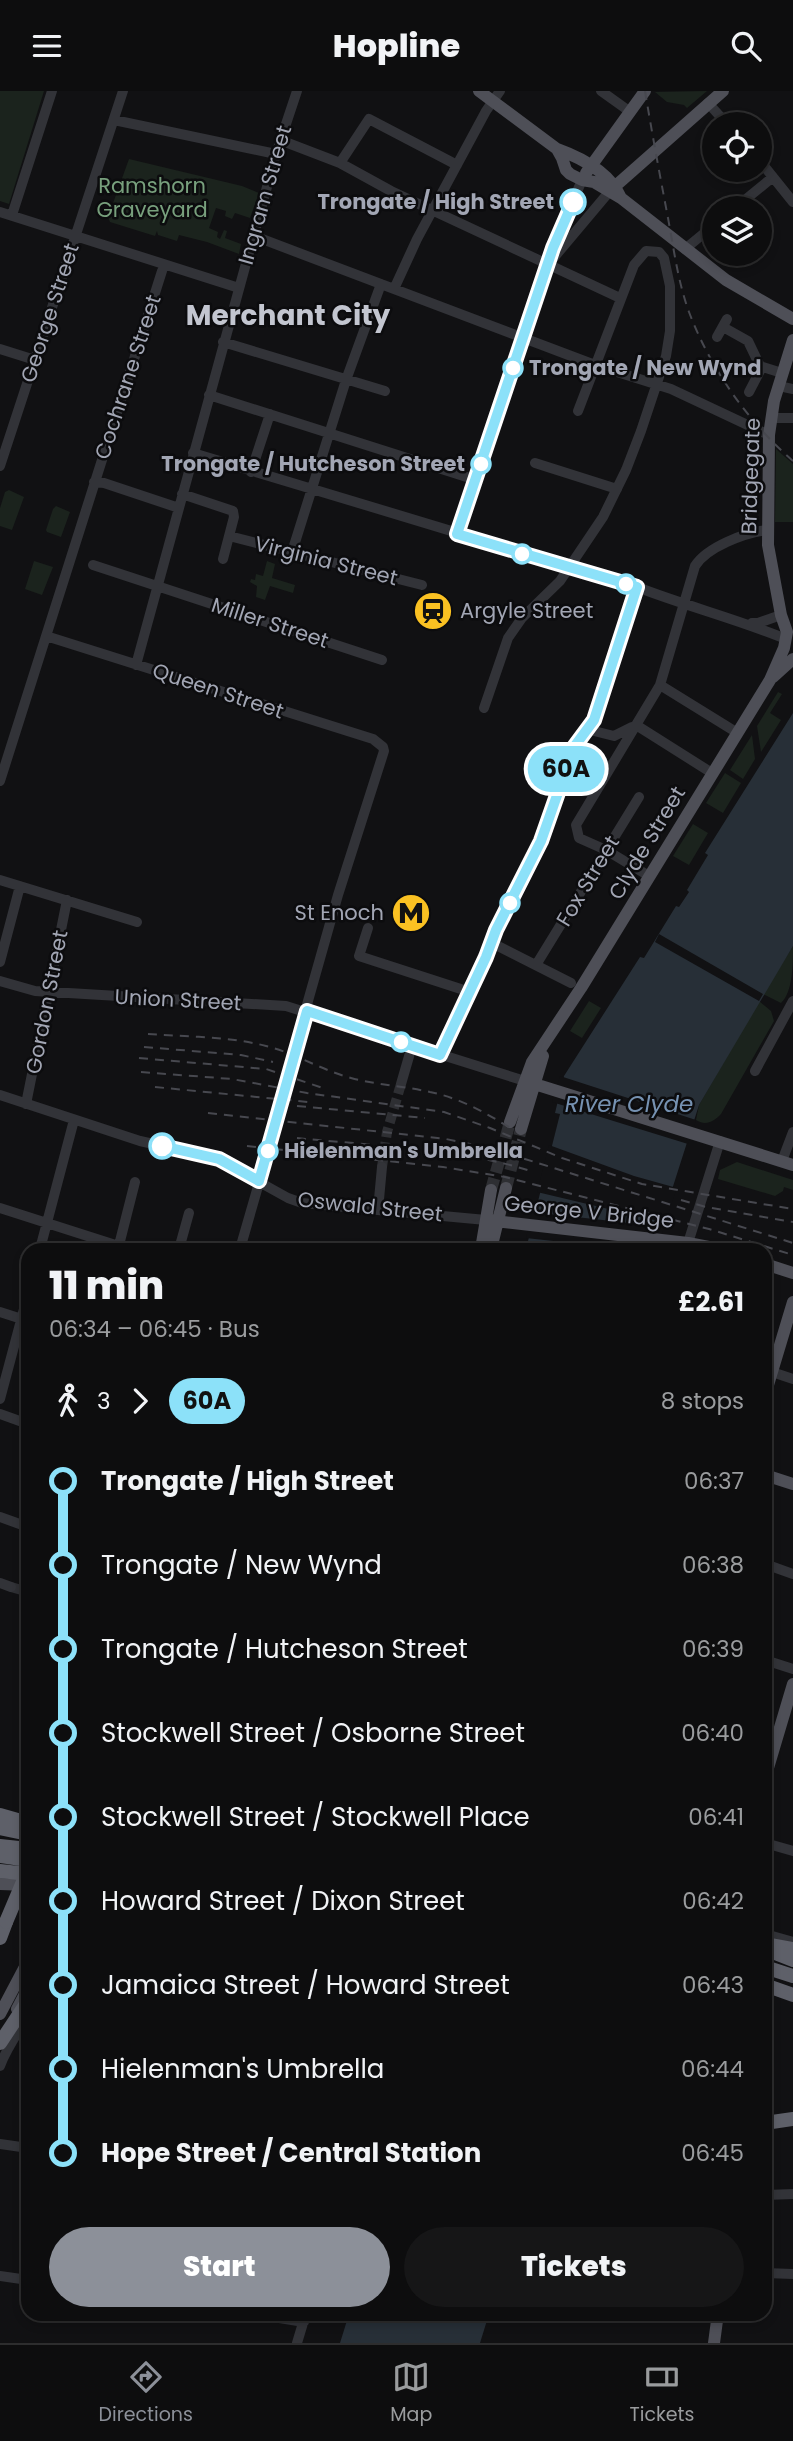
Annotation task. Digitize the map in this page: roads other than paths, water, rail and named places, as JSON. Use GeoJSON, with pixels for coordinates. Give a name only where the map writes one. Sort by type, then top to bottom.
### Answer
{"type":"FeatureCollection","features":[{"type":"Feature","properties":{"kind":"highway"},"geometry":{"type":"LineString","coordinates":[[0,1817],[21,1822]]}},
{"type":"Feature","properties":{"kind":"highway"},"geometry":{"type":"LineString","coordinates":[[0,1828],[21,1835]]}},
{"type":"Feature","properties":{"kind":"highway"},"geometry":{"type":"LineString","coordinates":[[0,1837],[21,1837]]}},
{"type":"Feature","properties":{"kind":"highway"},"geometry":{"type":"LineString","coordinates":[[0,1846],[21,1848]]}},
{"type":"Feature","properties":{"kind":"highway"},"geometry":{"type":"LineString","coordinates":[[0,1856],[21,1859]]}},
{"type":"Feature","properties":{"kind":"highway"},"geometry":{"type":"LineString","coordinates":[[0,1871],[21,1872]]}},
{"type":"Feature","properties":{"kind":"highway"},"geometry":{"type":"LineString","coordinates":[[0,1938],[21,1888]]}},
{"type":"Feature","properties":{"kind":"highway"},"geometry":{"type":"LineString","coordinates":[[772,1945],[793,1949]]}},
{"type":"Feature","properties":{"kind":"highway"},"geometry":{"type":"LineString","coordinates":[[772,1952],[793,1960]]}},
{"type":"Feature","properties":{"kind":"highway"},"geometry":{"type":"LineString","coordinates":[[772,1969],[793,1976]]}},
{"type":"Feature","properties":{"kind":"highway"},"geometry":{"type":"LineString","coordinates":[[772,1988],[793,1995]]}},
{"type":"Feature","properties":{"kind":"highway"},"geometry":{"type":"LineString","coordinates":[[0,2043],[21,2012]]}},
{"type":"Feature","properties":{"kind":"highway"},"geometry":{"type":"LineString","coordinates":[[772,2122],[793,2119]]}},
{"type":"Feature","properties":{"kind":"main road"},"geometry":{"type":"LineString","coordinates":[[479,91],[497,97],[557,149],[566,170],[582,180],[594,182],[615,192],[735,286],[793,319]]}},
{"type":"Feature","properties":{"kind":"main road"},"geometry":{"type":"LineString","coordinates":[[582,180],[645,91]]}},
{"type":"Feature","properties":{"kind":"main road"},"geometry":{"type":"LineString","coordinates":[[615,192],[723,91]]}},
{"type":"Feature","properties":{"kind":"main road"},"geometry":{"type":"LineString","coordinates":[[557,149],[569,153],[607,177],[615,192]]}},
{"type":"Feature","properties":{"kind":"main road","name":"Bridgegate"},"geometry":{"type":"LineString","coordinates":[[781,615],[767,530],[769,435],[780,380],[793,340]]}},
{"type":"Feature","properties":{"kind":"main road"},"geometry":{"type":"LineString","coordinates":[[781,615],[790,637]]}},
{"type":"Feature","properties":{"kind":"main road","name":"Clyde Street"},"geometry":{"type":"LineString","coordinates":[[530,1082],[532,1062],[557,1027],[770,680],[790,637]]}},
{"type":"Feature","properties":{"kind":"main road","name":"Clyde Street"},"geometry":{"type":"LineString","coordinates":[[770,680],[793,659]]}},
{"type":"Feature","properties":{"kind":"main road","name":"Clyde Street"},"geometry":{"type":"LineString","coordinates":[[530,1082],[557,1027]]}},
{"type":"Feature","properties":{"kind":"main road"},"geometry":{"type":"LineString","coordinates":[[516,1126],[530,1082],[788,1163]]}},
{"type":"Feature","properties":{"kind":"main road"},"geometry":{"type":"LineString","coordinates":[[483,1243],[506,1188]]}},
{"type":"Feature","properties":{"kind":"main road"},"geometry":{"type":"LineString","coordinates":[[491,1190],[491,1243]]}},
{"type":"Feature","properties":{"kind":"main road","name":"George V Bridge"},"geometry":{"type":"LineString","coordinates":[[492,1221],[684,1243]]}},
{"type":"Feature","properties":{"kind":"main road"},"geometry":{"type":"LineString","coordinates":[[772,1266],[793,1273]]}},
{"type":"Feature","properties":{"kind":"main road"},"geometry":{"type":"LineString","coordinates":[[772,1372],[793,1302]]}},
{"type":"Feature","properties":{"kind":"main road"},"geometry":{"type":"LineString","coordinates":[[772,1477],[793,1484]]}},
{"type":"Feature","properties":{"kind":"main road"},"geometry":{"type":"LineString","coordinates":[[772,1754],[793,1684]]}},
{"type":"Feature","properties":{"kind":"main road"},"geometry":{"type":"LineString","coordinates":[[0,1884],[21,1885]]}},
{"type":"Feature","properties":{"kind":"main road"},"geometry":{"type":"LineString","coordinates":[[0,2014],[21,1974]]}},
{"type":"Feature","properties":{"kind":"main road"},"geometry":{"type":"LineString","coordinates":[[0,2043],[21,2002]]}},
{"type":"Feature","properties":{"kind":"main road"},"geometry":{"type":"LineString","coordinates":[[714,2341],[717,2321]]}},
{"type":"Feature","properties":{"kind":"street"},"geometry":{"type":"LineString","coordinates":[[12,215],[52,91]]}},
{"type":"Feature","properties":{"kind":"street","name":"George Street"},"geometry":{"type":"LineString","coordinates":[[1,459],[123,91]]}},
{"type":"Feature","properties":{"kind":"street"},"geometry":{"type":"LineString","coordinates":[[601,91],[629,111]]}},
{"type":"Feature","properties":{"kind":"street","name":"Ingram Street"},"geometry":{"type":"LineString","coordinates":[[136,665],[223,342],[294,93]]}},
{"type":"Feature","properties":{"kind":"street"},"geometry":{"type":"LineString","coordinates":[[394,289],[432,209],[486,111],[497,97]]}},
{"type":"Feature","properties":{"kind":"street"},"geometry":{"type":"LineString","coordinates":[[708,103],[716,112]]}},
{"type":"Feature","properties":{"kind":"street"},"geometry":{"type":"LineString","coordinates":[[340,163],[369,119],[457,165]]}},
{"type":"Feature","properties":{"kind":"street"},"geometry":{"type":"LineString","coordinates":[[114,120],[276,154]]}},
{"type":"Feature","properties":{"kind":"street"},"geometry":{"type":"LineString","coordinates":[[280,140],[340,163],[391,191],[620,298]]}},
{"type":"Feature","properties":{"kind":"street"},"geometry":{"type":"LineString","coordinates":[[750,196],[773,177],[790,197]]}},
{"type":"Feature","properties":{"kind":"street"},"geometry":{"type":"LineString","coordinates":[[457,534],[548,264],[582,180]]}},
{"type":"Feature","properties":{"kind":"street"},"geometry":{"type":"LineString","coordinates":[[548,264],[615,192]]}},
{"type":"Feature","properties":{"kind":"street"},"geometry":{"type":"LineString","coordinates":[[0,212],[75,235],[161,267],[176,268],[239,288]]}},
{"type":"Feature","properties":{"kind":"street"},"geometry":{"type":"LineString","coordinates":[[685,249],[702,235]]}},
{"type":"Feature","properties":{"kind":"street"},"geometry":{"type":"LineString","coordinates":[[254,236],[595,365],[656,386],[667,387],[769,435]]}},
{"type":"Feature","properties":{"kind":"street"},"geometry":{"type":"LineString","coordinates":[[484,708],[508,638],[522,618],[552,589],[588,540],[617,489],[642,431],[667,348],[671,304],[665,261],[657,251],[646,251],[637,260],[578,411]]}},
{"type":"Feature","properties":{"kind":"street","name":"Cochrane Street"},"geometry":{"type":"LineString","coordinates":[[0,781],[161,267]]}},
{"type":"Feature","properties":{"kind":"street"},"geometry":{"type":"LineString","coordinates":[[292,552],[346,380],[382,284]]}},
{"type":"Feature","properties":{"kind":"street"},"geometry":{"type":"LineString","coordinates":[[717,337],[725,323],[748,341],[762,367],[793,389]]}},
{"type":"Feature","properties":{"kind":"street"},"geometry":{"type":"LineString","coordinates":[[223,342],[385,391]]}},
{"type":"Feature","properties":{"kind":"street"},"geometry":{"type":"LineString","coordinates":[[0,349],[35,360]]}},
{"type":"Feature","properties":{"kind":"street"},"geometry":{"type":"LineString","coordinates":[[749,392],[762,367]]}},
{"type":"Feature","properties":{"kind":"street"},"geometry":{"type":"LineString","coordinates":[[209,395],[476,480]]}},
{"type":"Feature","properties":{"kind":"street"},"geometry":{"type":"LineString","coordinates":[[251,472],[270,414]]}},
{"type":"Feature","properties":{"kind":"street"},"geometry":{"type":"LineString","coordinates":[[771,418],[793,418]]}},
{"type":"Feature","properties":{"kind":"street"},"geometry":{"type":"LineString","coordinates":[[193,453],[637,587],[685,605],[753,623],[790,637]]}},
{"type":"Feature","properties":{"kind":"street"},"geometry":{"type":"LineString","coordinates":[[535,463],[617,489]]}},
{"type":"Feature","properties":{"kind":"street"},"geometry":{"type":"LineString","coordinates":[[94,482],[178,508]]}},
{"type":"Feature","properties":{"kind":"street"},"geometry":{"type":"LineString","coordinates":[[182,493],[231,509],[234,517],[223,559]]}},
{"type":"Feature","properties":{"kind":"street"},"geometry":{"type":"LineString","coordinates":[[649,876],[606,850],[579,838],[576,825],[660,685],[695,566],[709,550],[767,530]]}},
{"type":"Feature","properties":{"kind":"street","name":"Virginia Street"},"geometry":{"type":"LineString","coordinates":[[229,536],[422,585]]}},
{"type":"Feature","properties":{"kind":"street"},"geometry":{"type":"LineString","coordinates":[[588,540],[582,558],[588,573]]}},
{"type":"Feature","properties":{"kind":"street","name":"Miller Street"},"geometry":{"type":"LineString","coordinates":[[93,565],[382,660]]}},
{"type":"Feature","properties":{"kind":"street"},"geometry":{"type":"LineString","coordinates":[[440,1055],[496,930],[541,841],[574,747],[594,720],[637,587]]}},
{"type":"Feature","properties":{"kind":"street"},"geometry":{"type":"LineString","coordinates":[[753,623],[781,615]]}},
{"type":"Feature","properties":{"kind":"street","name":"Queen Street"},"geometry":{"type":"LineString","coordinates":[[46,636],[382,744],[384,751],[338,895],[307,1011]]}},
{"type":"Feature","properties":{"kind":"street"},"geometry":{"type":"LineString","coordinates":[[660,685],[736,732]]}},
{"type":"Feature","properties":{"kind":"street"},"geometry":{"type":"LineString","coordinates":[[586,730],[619,735],[636,725]]}},
{"type":"Feature","properties":{"kind":"street"},"geometry":{"type":"LineString","coordinates":[[636,725],[712,773]]}},
{"type":"Feature","properties":{"kind":"street"},"geometry":{"type":"LineString","coordinates":[[605,735],[615,745],[616,757]]}},
{"type":"Feature","properties":{"kind":"street","name":"Fox Street"},"geometry":{"type":"LineString","coordinates":[[536,965],[639,797]]}},
{"type":"Feature","properties":{"kind":"street"},"geometry":{"type":"LineString","coordinates":[[0,880],[137,922]]}},
{"type":"Feature","properties":{"kind":"street"},"geometry":{"type":"LineString","coordinates":[[0,962],[20,886]]}},
{"type":"Feature","properties":{"kind":"street","name":"Gordon Street"},"geometry":{"type":"LineString","coordinates":[[26,1104],[67,900]]}},
{"type":"Feature","properties":{"kind":"street"},"geometry":{"type":"LineString","coordinates":[[368,928],[359,956],[470,992]]}},
{"type":"Feature","properties":{"kind":"street"},"geometry":{"type":"LineString","coordinates":[[492,943],[571,983]]}},
{"type":"Feature","properties":{"kind":"street","name":"Union Street"},"geometry":{"type":"LineString","coordinates":[[0,981],[35,991],[286,1006],[530,1082]]}},
{"type":"Feature","properties":{"kind":"street"},"geometry":{"type":"LineString","coordinates":[[293,1054],[307,1011]]}},
{"type":"Feature","properties":{"kind":"street"},"geometry":{"type":"LineString","coordinates":[[754,1071],[791,1012]]}},
{"type":"Feature","properties":{"kind":"street"},"geometry":{"type":"LineString","coordinates":[[401,1084],[412,1046]]}},
{"type":"Feature","properties":{"kind":"street","name":"Oswald Street"},"geometry":{"type":"LineString","coordinates":[[0,1095],[140,1141],[214,1157],[302,1203],[492,1221]]}},
{"type":"Feature","properties":{"kind":"street"},"geometry":{"type":"LineString","coordinates":[[42,1243],[74,1120]]}},
{"type":"Feature","properties":{"kind":"street"},"geometry":{"type":"LineString","coordinates":[[788,1163],[793,1132]]}},
{"type":"Feature","properties":{"kind":"street"},"geometry":{"type":"LineString","coordinates":[[684,1243],[716,1140]]}},
{"type":"Feature","properties":{"kind":"street"},"geometry":{"type":"LineString","coordinates":[[242,1243],[267,1155]]}},
{"type":"Feature","properties":{"kind":"street"},"geometry":{"type":"LineString","coordinates":[[378,1210],[382,1167]]}},
{"type":"Feature","properties":{"kind":"street"},"geometry":{"type":"LineString","coordinates":[[123,1243],[135,1182]]}},
{"type":"Feature","properties":{"kind":"street"},"geometry":{"type":"LineString","coordinates":[[0,1208],[108,1243]]}},
{"type":"Feature","properties":{"kind":"street"},"geometry":{"type":"LineString","coordinates":[[181,1243],[189,1213]]}},
{"type":"Feature","properties":{"kind":"street"},"geometry":{"type":"LineString","coordinates":[[0,1312],[21,1319]]}},
{"type":"Feature","properties":{"kind":"street"},"geometry":{"type":"LineString","coordinates":[[0,1399],[21,1333]]}},
{"type":"Feature","properties":{"kind":"street"},"geometry":{"type":"LineString","coordinates":[[772,1372],[793,1379]]}},
{"type":"Feature","properties":{"kind":"street"},"geometry":{"type":"LineString","coordinates":[[0,1414],[21,1422]]}},
{"type":"Feature","properties":{"kind":"street"},"geometry":{"type":"LineString","coordinates":[[0,1517],[21,1524]]}},
{"type":"Feature","properties":{"kind":"street"},"geometry":{"type":"LineString","coordinates":[[772,1567],[793,1574]]}},
{"type":"Feature","properties":{"kind":"street"},"geometry":{"type":"LineString","coordinates":[[0,1583],[11,1587]]}},
{"type":"Feature","properties":{"kind":"street"},"geometry":{"type":"LineString","coordinates":[[772,1662],[793,1669]]}},
{"type":"Feature","properties":{"kind":"street"},"geometry":{"type":"LineString","coordinates":[[772,1845],[793,1851]]}},
{"type":"Feature","properties":{"kind":"street"},"geometry":{"type":"LineString","coordinates":[[772,1936],[793,1942]]}},
{"type":"Feature","properties":{"kind":"street"},"geometry":{"type":"LineString","coordinates":[[0,2066],[8,2046],[21,2037]]}},
{"type":"Feature","properties":{"kind":"street"},"geometry":{"type":"LineString","coordinates":[[0,2144],[21,2147]]}},
{"type":"Feature","properties":{"kind":"street"},"geometry":{"type":"LineString","coordinates":[[772,2195],[793,2194]]}},
{"type":"Feature","properties":{"kind":"street"},"geometry":{"type":"LineString","coordinates":[[772,2273],[793,2274]]}},
{"type":"Feature","properties":{"kind":"street"},"geometry":{"type":"LineString","coordinates":[[0,2276],[21,2279]]}},
{"type":"Feature","properties":{"kind":"street"},"geometry":{"type":"LineString","coordinates":[[297,2343],[304,2321]]}},
{"type":"Feature","properties":{"kind":"water","name":"River Clyde"},"geometry":{"type":"Polygon","coordinates":[[[793,713],[793,946],[699,1105],[655,1243],[528,1243],[560,1114],[555,1113],[564,1076],[640,957],[644,958],[676,906],[679,907],[689,892],[687,890],[708,855],[705,853],[793,713]]]}},
{"type":"Feature","properties":{"kind":"water"},"geometry":{"type":"Polygon","coordinates":[[[347,2321],[487,2321],[480,2343],[340,2343],[347,2321]]]}},
{"type":"Feature","properties":{"kind":"tunnel"},"geometry":{"type":"LineString","coordinates":[[267,1155],[293,1054]]}},
{"type":"Feature","properties":{"kind":"tunnel"},"geometry":{"type":"LineString","coordinates":[[382,1167],[387,1132],[401,1084]]}},
{"type":"Feature","properties":{"kind":"tunnel"},"geometry":{"type":"LineString","coordinates":[[491,1190],[510,1122]]}},
{"type":"Feature","properties":{"kind":"tunnel"},"geometry":{"type":"LineString","coordinates":[[506,1188],[521,1129]]}},
{"type":"Feature","properties":{"kind":"tunnel"},"geometry":{"type":"LineString","coordinates":[[11,1587],[21,1590]]}},
{"type":"Feature","properties":{"kind":"railway"},"geometry":{"type":"LineString","coordinates":[[645,91],[677,266],[689,312],[708,353],[732,393],[776,446],[793,461]]}},
{"type":"Feature","properties":{"kind":"railway"},"geometry":{"type":"LineString","coordinates":[[148,1034],[222,1039],[266,1046],[351,1078],[452,1098],[512,1129]]}},
{"type":"Feature","properties":{"kind":"railway"},"geometry":{"type":"LineString","coordinates":[[144,1047],[241,1055],[273,1062]]}},
{"type":"Feature","properties":{"kind":"railway"},"geometry":{"type":"LineString","coordinates":[[139,1058],[266,1069],[326,1089]]}},
{"type":"Feature","properties":{"kind":"railway"},"geometry":{"type":"LineString","coordinates":[[141,1072],[232,1079],[307,1093],[444,1112],[562,1158],[642,1184],[793,1209]]}},
{"type":"Feature","properties":{"kind":"railway"},"geometry":{"type":"LineString","coordinates":[[155,1087],[308,1102]]}},
{"type":"Feature","properties":{"kind":"railway"},"geometry":{"type":"LineString","coordinates":[[297,1106],[425,1118]]}},
{"type":"Feature","properties":{"kind":"railway"},"geometry":{"type":"LineString","coordinates":[[208,1113],[446,1139],[490,1148],[793,1243]]}},
{"type":"Feature","properties":{"kind":"railway"},"geometry":{"type":"LineString","coordinates":[[297,1138],[447,1153],[534,1172]]}},
{"type":"Feature","properties":{"kind":"railway"},"geometry":{"type":"LineString","coordinates":[[247,1146],[443,1167],[505,1177],[754,1243]]}},
{"type":"Feature","properties":{"kind":"railway"},"geometry":{"type":"LineString","coordinates":[[681,1200],[793,1222]]}},
{"type":"Feature","properties":{"kind":"railway"},"geometry":{"type":"LineString","coordinates":[[772,1248],[793,1255]]}},
{"type":"Feature","properties":{"kind":"place","name":"Trongate / High Street"},"geometry":{"type":"Point","coordinates":[573,202]}},
{"type":"Feature","properties":{"kind":"place","name":"Trongate / New Wynd"},"geometry":{"type":"Point","coordinates":[513,368]}},
{"type":"Feature","properties":{"kind":"place","name":"Trongate / Hutcheson Street"},"geometry":{"type":"Point","coordinates":[481,464]}},
{"type":"Feature","properties":{"kind":"place","name":"Argyle Street"},"geometry":{"type":"Point","coordinates":[433,611]}},
{"type":"Feature","properties":{"kind":"place","name":"St Enoch"},"geometry":{"type":"Point","coordinates":[411,913]}},
{"type":"Feature","properties":{"kind":"place","name":"Hielenman's Umbrella"},"geometry":{"type":"Point","coordinates":[268,1151]}},
{"type":"Feature","properties":{"kind":"district","name":"Merchant City"},"geometry":{"type":"Point","coordinates":[288,315]}},
{"type":"Feature","properties":{"kind":"park label","name":"Ramshorn Graveyard"},"geometry":{"type":"Point","coordinates":[152,198]}}]}
